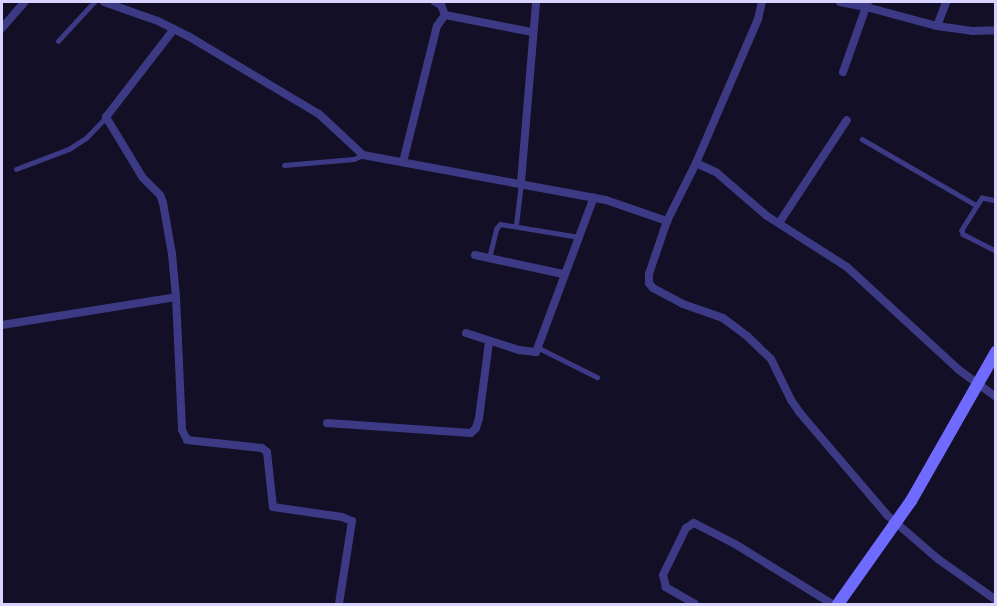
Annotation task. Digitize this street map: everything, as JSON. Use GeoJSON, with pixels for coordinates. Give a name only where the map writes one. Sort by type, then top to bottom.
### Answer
{"type":"FeatureCollection","features":[{"type":"Feature","properties":{"kind":"street"},"geometry":{"type":"LineString","coordinates":[[2,28],[25,2]]}},
{"type":"Feature","properties":{"kind":"street"},"geometry":{"type":"LineString","coordinates":[[104,2],[174,29],[318,114],[335,126],[363,155],[594,197],[630,206],[667,221]]}},
{"type":"Feature","properties":{"kind":"street"},"geometry":{"type":"LineString","coordinates":[[435,2],[441,5],[445,15]]}},
{"type":"Feature","properties":{"kind":"street"},"geometry":{"type":"LineString","coordinates":[[521,182],[536,2]]}},
{"type":"Feature","properties":{"kind":"street"},"geometry":{"type":"LineString","coordinates":[[762,2],[758,19],[696,163],[667,221],[649,274],[649,283],[657,292],[731,323],[771,359],[795,406],[896,524],[938,559],[996,600]]}},
{"type":"Feature","properties":{"kind":"street"},"geometry":{"type":"LineString","coordinates":[[840,2],[867,4],[938,26],[972,31],[996,30]]}},
{"type":"Feature","properties":{"kind":"street"},"geometry":{"type":"LineString","coordinates":[[938,26],[946,2]]}},
{"type":"Feature","properties":{"kind":"street"},"geometry":{"type":"LineString","coordinates":[[843,72],[867,4]]}},
{"type":"Feature","properties":{"kind":"street"},"geometry":{"type":"LineString","coordinates":[[445,15],[532,32]]}},
{"type":"Feature","properties":{"kind":"street"},"geometry":{"type":"LineString","coordinates":[[403,162],[437,26],[445,15]]}},
{"type":"Feature","properties":{"kind":"street"},"geometry":{"type":"LineString","coordinates":[[174,29],[106,117],[143,178],[160,195],[170,239],[177,297],[184,436],[187,440],[262,448],[269,455],[270,501],[273,507],[342,517],[352,521],[339,604]]}},
{"type":"Feature","properties":{"kind":"street"},"geometry":{"type":"LineString","coordinates":[[779,223],[847,120]]}},
{"type":"Feature","properties":{"kind":"street"},"geometry":{"type":"LineString","coordinates":[[696,163],[717,173],[779,223],[847,267],[959,370],[996,397]]}},
{"type":"Feature","properties":{"kind":"street"},"geometry":{"type":"LineString","coordinates":[[466,333],[489,342],[531,353],[539,348],[563,274],[594,197]]}},
{"type":"Feature","properties":{"kind":"street"},"geometry":{"type":"LineString","coordinates":[[475,255],[563,274]]}},
{"type":"Feature","properties":{"kind":"street"},"geometry":{"type":"LineString","coordinates":[[2,325],[177,297]]}},
{"type":"Feature","properties":{"kind":"street"},"geometry":{"type":"LineString","coordinates":[[327,423],[471,433],[476,428],[479,418],[489,342]]}},
{"type":"Feature","properties":{"kind":"street"},"geometry":{"type":"LineString","coordinates":[[838,604],[896,524],[996,352]]}},
{"type":"Feature","properties":{"kind":"street"},"geometry":{"type":"LineString","coordinates":[[694,604],[666,586],[663,575],[686,528],[694,523],[735,543],[832,604]]}},
{"type":"Feature","properties":{"kind":"lane"},"geometry":{"type":"LineString","coordinates":[[58,41],[94,2]]}},
{"type":"Feature","properties":{"kind":"lane"},"geometry":{"type":"LineString","coordinates":[[16,169],[69,149],[86,138],[106,117]]}},
{"type":"Feature","properties":{"kind":"lane"},"geometry":{"type":"LineString","coordinates":[[862,139],[976,205]]}},
{"type":"Feature","properties":{"kind":"lane"},"geometry":{"type":"LineString","coordinates":[[284,165],[354,159],[363,155]]}},
{"type":"Feature","properties":{"kind":"lane"},"geometry":{"type":"LineString","coordinates":[[516,225],[521,182]]}},
{"type":"Feature","properties":{"kind":"lane"},"geometry":{"type":"LineString","coordinates":[[996,201],[985,197],[976,205],[962,230],[963,234],[996,251]]}},
{"type":"Feature","properties":{"kind":"lane"},"geometry":{"type":"LineString","coordinates":[[489,258],[496,229],[500,224],[579,237]]}},
{"type":"Feature","properties":{"kind":"lane"},"geometry":{"type":"LineString","coordinates":[[539,348],[597,377]]}}]}
